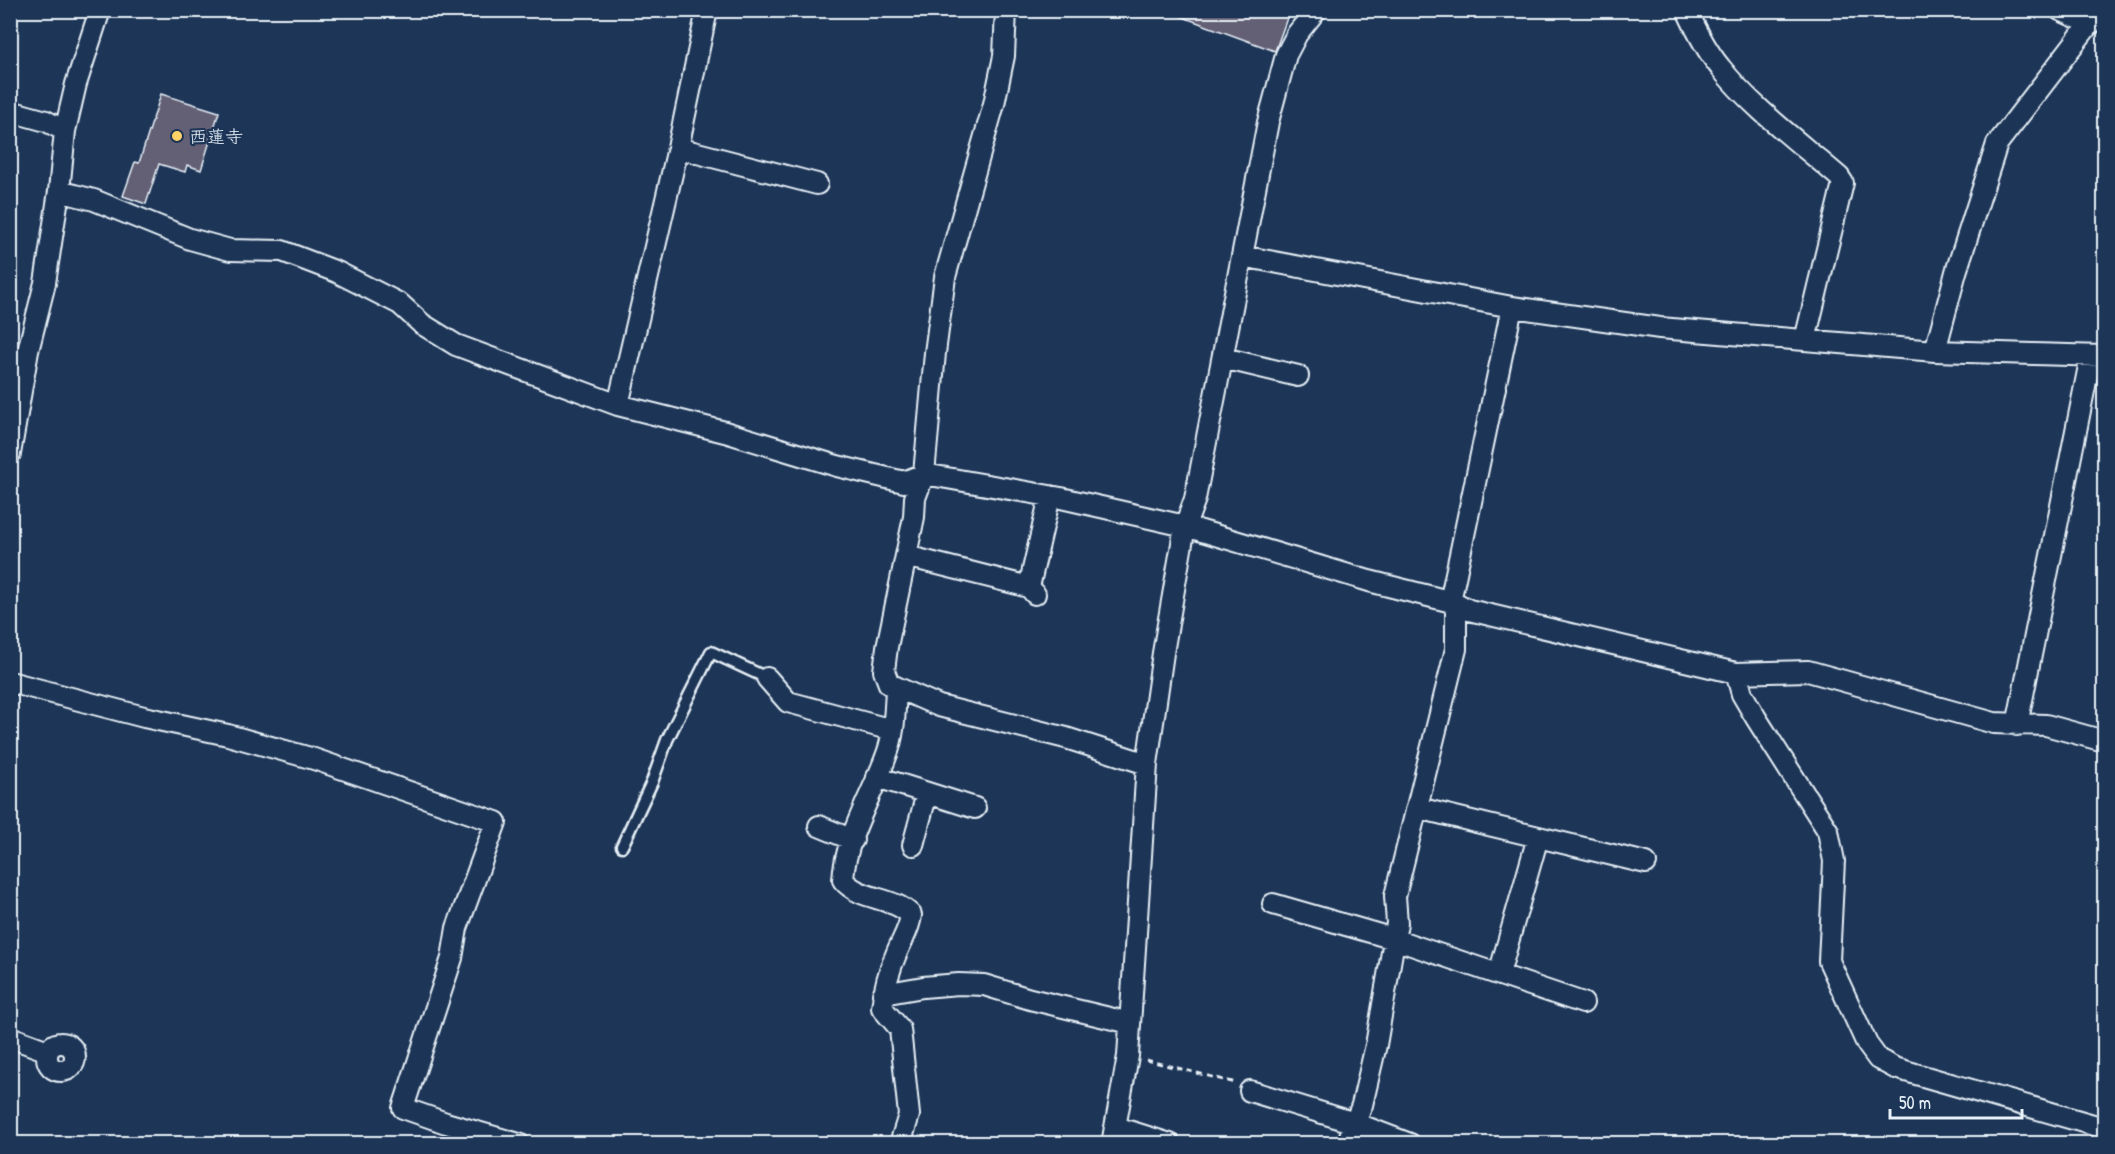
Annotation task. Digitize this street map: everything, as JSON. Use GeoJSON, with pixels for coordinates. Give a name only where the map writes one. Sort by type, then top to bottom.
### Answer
{"type":"FeatureCollection","features":[{"type":"Feature","properties":{"kind":"street"},"geometry":{"type":"LineString","coordinates":[[10,454],[30,340],[45,283],[59,191],[65,131],[75,84],[100,10]]}},
{"type":"Feature","properties":{"kind":"street"},"geometry":{"type":"LineString","coordinates":[[618,405],[678,148],[707,10]]}},
{"type":"Feature","properties":{"kind":"street"},"geometry":{"type":"LineString","coordinates":[[1006,10],[1004,56],[994,104],[945,277],[935,352],[924,474],[915,498],[914,517],[884,671],[889,684],[939,706],[1066,738],[1147,764]]}},
{"type":"Feature","properties":{"kind":"street"},"geometry":{"type":"LineString","coordinates":[[1170,1143],[1114,1135],[1128,1056],[1147,764],[1185,526],[1195,499],[1268,122],[1286,55],[1297,34],[1316,10]]}},
{"type":"Feature","properties":{"kind":"street"},"geometry":{"type":"LineString","coordinates":[[1688,10],[1698,35],[1720,68],[1843,183],[1805,340]]}},
{"type":"Feature","properties":{"kind":"street"},"geometry":{"type":"LineString","coordinates":[[1935,351],[1956,272],[1997,144],[2095,17],[2060,10]]}},
{"type":"Feature","properties":{"kind":"street"},"geometry":{"type":"LineString","coordinates":[[10,111],[46,122],[65,131]]}},
{"type":"Feature","properties":{"kind":"street"},"geometry":{"type":"LineString","coordinates":[[678,148],[817,184]]}},
{"type":"Feature","properties":{"kind":"street"},"geometry":{"type":"LineString","coordinates":[[59,191],[94,200],[190,239],[230,250],[282,251],[337,272],[400,304],[423,324],[456,345],[618,405],[725,432],[837,466],[904,482],[924,474],[1050,496],[1185,526],[1358,578],[1453,603],[1469,610],[1736,673],[1808,671],[1994,723],[2046,725],[2104,741]]}},
{"type":"Feature","properties":{"kind":"street"},"geometry":{"type":"LineString","coordinates":[[1242,256],[1512,307],[1660,328],[1935,351],[2098,356],[2017,725]]}},
{"type":"Feature","properties":{"kind":"street"},"geometry":{"type":"LineString","coordinates":[[1347,1143],[1362,1105],[1376,1045],[1397,922],[1395,896],[1456,649],[1453,603],[1512,307]]}},
{"type":"Feature","properties":{"kind":"street"},"geometry":{"type":"LineString","coordinates":[[1223,358],[1298,376]]}},
{"type":"Feature","properties":{"kind":"street"},"geometry":{"type":"LineString","coordinates":[[906,556],[1032,591],[1050,496]]}},
{"type":"Feature","properties":{"kind":"street"},"geometry":{"type":"LineString","coordinates":[[1736,673],[1742,694],[1828,831],[1834,861],[1829,961],[1867,1044],[1878,1059],[1905,1071],[2104,1128]]}},
{"type":"Feature","properties":{"kind":"street"},"geometry":{"type":"LineString","coordinates":[[767,678],[788,702],[892,730]]}},
{"type":"Feature","properties":{"kind":"street"},"geometry":{"type":"LineString","coordinates":[[10,682],[144,717],[228,735],[314,759],[496,822],[458,928],[452,958],[403,1108],[446,1123],[519,1143]]}},
{"type":"Feature","properties":{"kind":"street"},"geometry":{"type":"LineString","coordinates":[[896,687],[889,747],[853,840],[843,870],[843,880],[858,892],[903,907],[911,915],[883,994],[882,1008],[900,1029],[909,1114],[900,1143]]}},
{"type":"Feature","properties":{"kind":"street"},"geometry":{"type":"LineString","coordinates":[[877,777],[975,808]]}},
{"type":"Feature","properties":{"kind":"street"},"geometry":{"type":"LineString","coordinates":[[913,845],[927,793]]}},
{"type":"Feature","properties":{"kind":"street"},"geometry":{"type":"LineString","coordinates":[[1418,808],[1646,863]]}},
{"type":"Feature","properties":{"kind":"street"},"geometry":{"type":"LineString","coordinates":[[819,826],[853,840]]}},
{"type":"Feature","properties":{"kind":"street"},"geometry":{"type":"LineString","coordinates":[[1499,974],[1538,837]]}},
{"type":"Feature","properties":{"kind":"street"},"geometry":{"type":"LineString","coordinates":[[1273,904],[1394,939],[1583,1003]]}},
{"type":"Feature","properties":{"kind":"street"},"geometry":{"type":"LineString","coordinates":[[883,994],[923,987],[958,984],[984,985],[1030,999],[1130,1023]]}},
{"type":"Feature","properties":{"kind":"street"},"geometry":{"type":"LineString","coordinates":[[10,1037],[48,1051]]}},
{"type":"Feature","properties":{"kind":"street"},"geometry":{"type":"LineString","coordinates":[[1250,1091],[1355,1123],[1410,1143]]}},
{"type":"Feature","properties":{"kind":"lane"},"geometry":{"type":"LineString","coordinates":[[622,846],[652,782],[667,740],[711,652],[767,678]]}},
{"type":"Feature","properties":{"kind":"path"},"geometry":{"type":"LineString","coordinates":[[1128,1056],[1242,1085],[1250,1091]]}},
{"type":"Feature","properties":{"kind":"building"},"geometry":{"type":"Polygon","coordinates":[[[1169,10],[1290,10],[1275,51],[1169,12],[1169,10]]]}},
{"type":"Feature","properties":{"kind":"building"},"geometry":{"type":"Polygon","coordinates":[[[161,94],[219,112],[201,170],[187,165],[185,172],[159,164],[146,204],[123,196],[135,162],[139,163],[161,94]]]}},
{"type":"Feature","properties":{"kind":"place","name":"西蓮寺"},"geometry":{"type":"Point","coordinates":[177,136]}}]}
